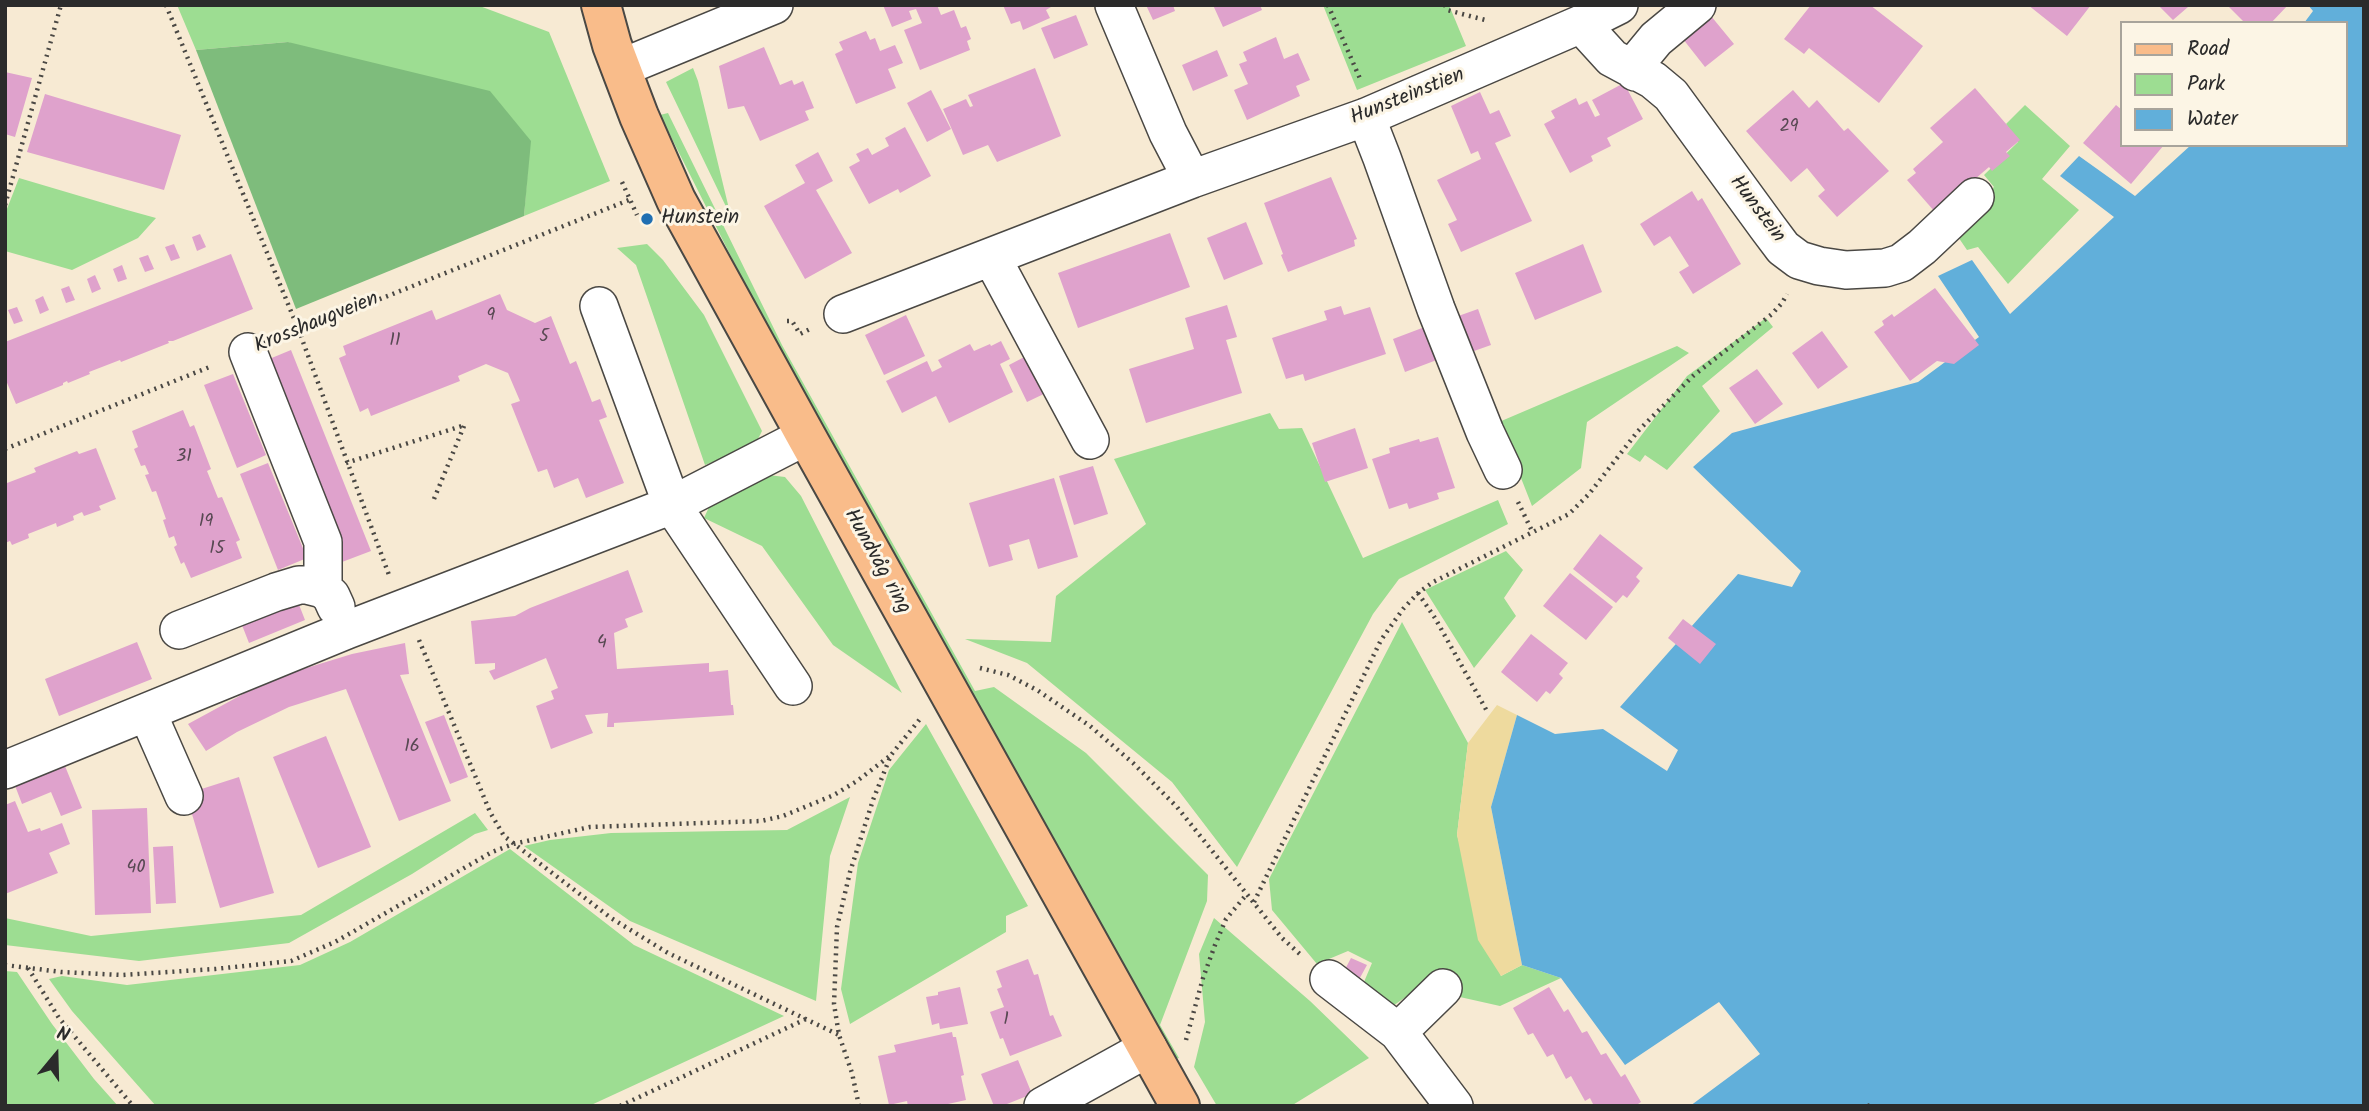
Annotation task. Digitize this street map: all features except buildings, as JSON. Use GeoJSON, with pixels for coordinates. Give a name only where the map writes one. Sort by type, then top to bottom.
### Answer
{"type":"FeatureCollection","features":[{"type":"Feature","properties":{"kind":"main road","name":"Hundvåg ring"},"geometry":{"type":"LineString","coordinates":[[601,5],[621,68],[677,200],[1180,1106]]}},
{"type":"Feature","properties":{"kind":"street"},"geometry":{"type":"LineString","coordinates":[[621,68],[774,5]]}},
{"type":"Feature","properties":{"kind":"street"},"geometry":{"type":"LineString","coordinates":[[843,314],[899,290],[992,258],[1192,179],[1168,133],[1114,5]]}},
{"type":"Feature","properties":{"kind":"street","name":"Hunsteinstien"},"geometry":{"type":"LineString","coordinates":[[1192,179],[1371,115],[1619,5]]}},
{"type":"Feature","properties":{"kind":"street"},"geometry":{"type":"LineString","coordinates":[[1635,72],[1637,62],[1656,39],[1697,5]]}},
{"type":"Feature","properties":{"kind":"street","name":"Hunstein"},"geometry":{"type":"LineString","coordinates":[[1581,24],[1612,58],[1653,80],[1671,95],[1768,228],[1783,247],[1799,260],[1846,270],[1872,271],[1885,268],[1901,262],[1922,247],[1975,197]]}},
{"type":"Feature","properties":{"kind":"street"},"geometry":{"type":"LineString","coordinates":[[1371,115],[1446,335],[1503,470]]}},
{"type":"Feature","properties":{"kind":"street"},"geometry":{"type":"LineString","coordinates":[[992,258],[1090,440]]}},
{"type":"Feature","properties":{"kind":"street"},"geometry":{"type":"LineString","coordinates":[[599,306],[673,505],[793,686]]}},
{"type":"Feature","properties":{"kind":"street"},"geometry":{"type":"LineString","coordinates":[[248,352],[323,542],[323,589]]}},
{"type":"Feature","properties":{"kind":"street"},"geometry":{"type":"LineString","coordinates":[[5,770],[347,630],[673,505],[806,436]]}},
{"type":"Feature","properties":{"kind":"street"},"geometry":{"type":"LineString","coordinates":[[179,630],[276,592],[307,584],[323,589],[331,596],[347,630]]}},
{"type":"Feature","properties":{"kind":"street"},"geometry":{"type":"LineString","coordinates":[[147,712],[184,796]]}},
{"type":"Feature","properties":{"kind":"street"},"geometry":{"type":"LineString","coordinates":[[1329,979],[1398,1032],[1454,1106]]}},
{"type":"Feature","properties":{"kind":"street"},"geometry":{"type":"LineString","coordinates":[[1398,1032],[1443,988]]}},
{"type":"Feature","properties":{"kind":"street"},"geometry":{"type":"LineString","coordinates":[[1043,1106],[1148,1048]]}},
{"type":"Feature","properties":{"kind":"path"},"geometry":{"type":"LineString","coordinates":[[5,205],[61,5]]}},
{"type":"Feature","properties":{"kind":"path"},"geometry":{"type":"LineString","coordinates":[[166,5],[299,331],[389,573],[491,812],[504,836],[611,918],[667,953],[839,1035]]}},
{"type":"Feature","properties":{"kind":"path"},"geometry":{"type":"LineString","coordinates":[[1328,5],[1371,115]]}},
{"type":"Feature","properties":{"kind":"path","name":"Krosshaugveien"},"geometry":{"type":"LineString","coordinates":[[5,449],[629,200]]}},
{"type":"Feature","properties":{"kind":"path"},"geometry":{"type":"LineString","coordinates":[[1254,902],[1381,640],[1393,621],[1418,593],[1433,582],[1569,514],[1589,494],[1639,431],[1693,376],[1782,303],[1799,260]]}},
{"type":"Feature","properties":{"kind":"path"},"geometry":{"type":"LineString","coordinates":[[346,463],[464,425],[434,499]]}},
{"type":"Feature","properties":{"kind":"path"},"geometry":{"type":"LineString","coordinates":[[1418,593],[1488,713]]}},
{"type":"Feature","properties":{"kind":"path"},"geometry":{"type":"LineString","coordinates":[[971,667],[1008,675],[1037,690],[1090,726],[1133,763],[1177,807],[1282,938],[1329,979]]}},
{"type":"Feature","properties":{"kind":"path"},"geometry":{"type":"LineString","coordinates":[[5,965],[122,975],[291,961],[335,942],[492,852],[513,844],[590,827],[761,821],[783,816],[834,795],[857,780],[891,755],[923,714]]}},
{"type":"Feature","properties":{"kind":"path"},"geometry":{"type":"LineString","coordinates":[[859,1106],[852,1073],[839,1035],[834,1004],[837,927],[854,860],[891,755]]}},
{"type":"Feature","properties":{"kind":"path"},"geometry":{"type":"LineString","coordinates":[[1186,1042],[1214,945],[1226,919],[1247,894]]}},
{"type":"Feature","properties":{"kind":"path"},"geometry":{"type":"LineString","coordinates":[[27,968],[59,1018],[133,1106]]}},
{"type":"Feature","properties":{"kind":"path"},"geometry":{"type":"LineString","coordinates":[[620,1106],[806,1019]]}},
{"type":"Feature","properties":{"kind":"green space"},"geometry":{"type":"Polygon","coordinates":[[[177,5],[477,5],[549,32],[610,181],[524,216],[530,141],[288,42],[196,50],[177,5]]]}},
{"type":"Feature","properties":{"kind":"green space"},"geometry":{"type":"Polygon","coordinates":[[[1323,5],[1449,5],[1466,46],[1357,90],[1323,5]]]}},
{"type":"Feature","properties":{"kind":"green space"},"geometry":{"type":"Polygon","coordinates":[[[288,42],[490,91],[531,141],[524,216],[296,309],[196,50],[288,42]]]}},
{"type":"Feature","properties":{"kind":"green space"},"geometry":{"type":"Polygon","coordinates":[[[693,68],[698,81],[731,217],[666,82],[693,68]]]}},
{"type":"Feature","properties":{"kind":"green space"},"geometry":{"type":"Polygon","coordinates":[[[2025,105],[2070,146],[2042,179],[2079,210],[2008,284],[1978,247],[1967,250],[1952,228],[1994,187],[1984,175],[2018,142],[2006,124],[2025,105]]]}},
{"type":"Feature","properties":{"kind":"green space"},"geometry":{"type":"Polygon","coordinates":[[[668,113],[782,345],[975,691],[994,687],[1086,753],[1208,875],[1207,901],[1160,1025],[1179,1058],[1175,1059],[777,348],[660,115],[668,113]]]}},
{"type":"Feature","properties":{"kind":"green space"},"geometry":{"type":"Polygon","coordinates":[[[19,178],[156,218],[138,238],[72,270],[5,251],[5,214],[19,178]]]}},
{"type":"Feature","properties":{"kind":"green space"},"geometry":{"type":"Polygon","coordinates":[[[647,244],[663,260],[704,315],[762,431],[755,445],[705,465],[636,265],[617,248],[647,244]]]}},
{"type":"Feature","properties":{"kind":"green space"},"geometry":{"type":"Polygon","coordinates":[[[1766,318],[1773,327],[1702,386],[1720,411],[1667,470],[1645,455],[1640,462],[1627,454],[1687,376],[1766,318]]]}},
{"type":"Feature","properties":{"kind":"green space"},"geometry":{"type":"Polygon","coordinates":[[[1677,346],[1689,353],[1587,422],[1581,468],[1532,506],[1499,422],[1677,346]]]}},
{"type":"Feature","properties":{"kind":"green space"},"geometry":{"type":"Polygon","coordinates":[[[1270,413],[1279,429],[1302,428],[1363,558],[1498,500],[1508,524],[1399,579],[1373,614],[1237,867],[1172,782],[1027,663],[965,639],[1051,642],[1056,596],[1146,524],[1114,459],[1270,413]]]}},
{"type":"Feature","properties":{"kind":"green space"},"geometry":{"type":"Polygon","coordinates":[[[768,475],[785,477],[801,496],[902,693],[833,645],[762,546],[704,518],[715,494],[768,475]]]}},
{"type":"Feature","properties":{"kind":"green space"},"geometry":{"type":"Polygon","coordinates":[[[1506,551],[1523,570],[1504,598],[1516,616],[1474,668],[1425,590],[1506,551]]]}},
{"type":"Feature","properties":{"kind":"green space"},"geometry":{"type":"Polygon","coordinates":[[[1402,622],[1468,743],[1457,835],[1501,976],[1522,965],[1561,978],[1500,1006],[1442,993],[1424,984],[1390,1008],[1361,989],[1372,963],[1348,951],[1317,964],[1272,910],[1269,879],[1402,622]]]}},
{"type":"Feature","properties":{"kind":"green space"},"geometry":{"type":"Polygon","coordinates":[[[926,724],[1028,906],[1006,916],[1006,932],[850,1024],[841,989],[858,863],[889,770],[926,724]]]}},
{"type":"Feature","properties":{"kind":"green space"},"geometry":{"type":"Polygon","coordinates":[[[850,797],[830,856],[816,1001],[630,921],[524,846],[611,833],[787,830],[850,797]]]}},
{"type":"Feature","properties":{"kind":"green space"},"geometry":{"type":"Polygon","coordinates":[[[475,813],[488,830],[475,834],[412,874],[289,943],[139,961],[5,945],[5,918],[91,936],[301,915],[475,813]]]}},
{"type":"Feature","properties":{"kind":"green space"},"geometry":{"type":"Polygon","coordinates":[[[510,849],[634,945],[784,1016],[589,1106],[156,1106],[72,1011],[49,979],[62,976],[127,985],[300,965],[350,942],[510,849]]]}},
{"type":"Feature","properties":{"kind":"green space"},"geometry":{"type":"Polygon","coordinates":[[[1214,918],[1310,1001],[1369,1058],[1291,1106],[1217,1106],[1194,1067],[1205,1022],[1199,954],[1214,918]]]}},
{"type":"Feature","properties":{"kind":"green space"},"geometry":{"type":"Polygon","coordinates":[[[5,971],[17,972],[52,1024],[118,1106],[5,1106],[5,971]]]}},
{"type":"Feature","properties":{"kind":"sand"},"geometry":{"type":"Polygon","coordinates":[[[1497,705],[1517,715],[1491,807],[1522,965],[1501,976],[1478,940],[1457,835],[1468,743],[1497,705]]]}},
{"type":"Feature","properties":{"kind":"water"},"geometry":{"type":"Polygon","coordinates":[[[2308,5],[2364,5],[2364,1106],[1690,1106],[1760,1054],[1719,1002],[1625,1065],[1561,978],[1522,965],[1491,807],[1517,715],[1555,734],[1603,729],[1667,771],[1678,750],[1620,707],[1738,574],[1792,587],[1801,571],[1693,467],[1732,433],[1918,382],[1979,337],[1938,276],[1972,260],[2010,314],[2114,217],[2060,176],[2079,156],[2135,196],[2189,147],[2348,147],[2348,21],[2306,21],[2313,11],[2308,5]]]}},
{"type":"Feature","properties":{"kind":"place","name":"Hunstein"},"geometry":{"type":"Point","coordinates":[647,219]}}]}
